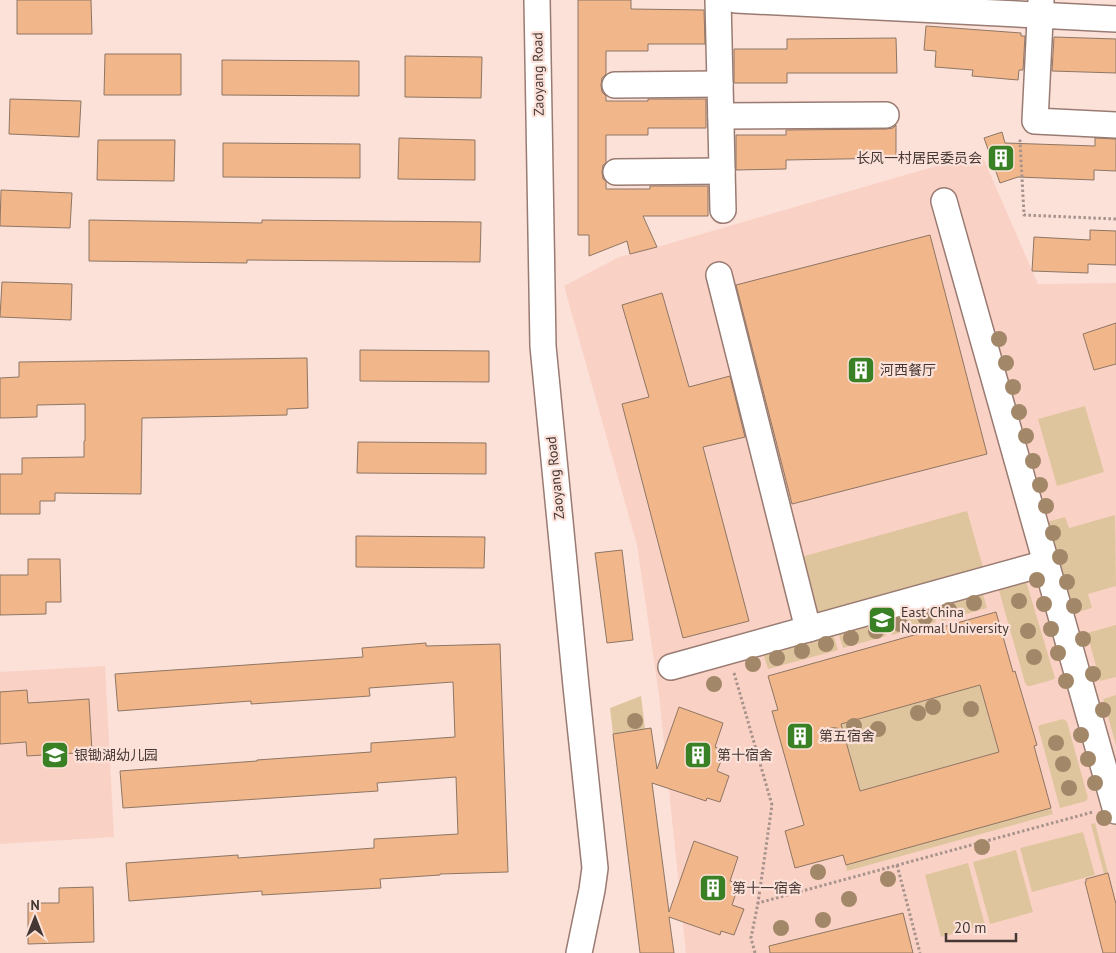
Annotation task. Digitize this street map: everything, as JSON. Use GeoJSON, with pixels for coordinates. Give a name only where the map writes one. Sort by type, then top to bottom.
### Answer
{"type":"FeatureCollection","features":[{"type":"Feature","properties":{"kind":"street","name":"Zaoyang Road"},"geometry":{"type":"LineString","coordinates":[[537,0],[543,346],[595,868],[579,953]]}},
{"type":"Feature","properties":{"kind":"street"},"geometry":{"type":"LineString","coordinates":[[718,0],[723,210]]}},
{"type":"Feature","properties":{"kind":"street"},"geometry":{"type":"LineString","coordinates":[[736,0],[1041,7],[1116,19]]}},
{"type":"Feature","properties":{"kind":"street"},"geometry":{"type":"LineString","coordinates":[[1041,7],[1035,121],[1116,125]]}},
{"type":"Feature","properties":{"kind":"street"},"geometry":{"type":"LineString","coordinates":[[644,69],[720,76]]}},
{"type":"Feature","properties":{"kind":"street"},"geometry":{"type":"LineString","coordinates":[[615,84],[720,76]]}},
{"type":"Feature","properties":{"kind":"street"},"geometry":{"type":"LineString","coordinates":[[721,116],[886,114]]}},
{"type":"Feature","properties":{"kind":"street"},"geometry":{"type":"LineString","coordinates":[[616,164],[722,163]]}},
{"type":"Feature","properties":{"kind":"street"},"geometry":{"type":"LineString","coordinates":[[944,201],[1115,808]]}},
{"type":"Feature","properties":{"kind":"street"},"geometry":{"type":"LineString","coordinates":[[719,275],[808,629]]}},
{"type":"Feature","properties":{"kind":"street"},"geometry":{"type":"LineString","coordinates":[[671,667],[1046,563]]}},
{"type":"Feature","properties":{"kind":"path"},"geometry":{"type":"LineString","coordinates":[[1035,121],[1020,142],[1024,215],[1116,219]]}},
{"type":"Feature","properties":{"kind":"path"},"geometry":{"type":"LineString","coordinates":[[728,651],[772,805],[751,938],[755,953]]}},
{"type":"Feature","properties":{"kind":"path"},"geometry":{"type":"LineString","coordinates":[[758,903],[1115,808]]}},
{"type":"Feature","properties":{"kind":"path"},"geometry":{"type":"LineString","coordinates":[[897,865],[920,953]]}},
{"type":"Feature","properties":{"kind":"shaded area","name":"East China Normal University"},"geometry":{"type":"Polygon","coordinates":[[[981,153],[1038,284],[1116,283],[1116,953],[686,953],[659,695],[637,545],[564,286],[619,257],[981,153]]]}},
{"type":"Feature","properties":{"kind":"shaded area"},"geometry":{"type":"Polygon","coordinates":[[[1085,406],[1104,472],[1057,486],[1038,419],[1085,406]]]}},
{"type":"Feature","properties":{"kind":"shaded area"},"geometry":{"type":"Polygon","coordinates":[[[967,511],[983,567],[816,613],[801,557],[967,511]]]}},
{"type":"Feature","properties":{"kind":"shaded area"},"geometry":{"type":"Polygon","coordinates":[[[1115,515],[1116,586],[1088,594],[1092,608],[1074,613],[1047,522],[1065,517],[1069,528],[1115,515]]]}},
{"type":"Feature","properties":{"kind":"shaded area"},"geometry":{"type":"Polygon","coordinates":[[[1026,581],[1055,678],[1030,686],[1027,686],[1025,683],[998,587],[1026,581]]]}},
{"type":"Feature","properties":{"kind":"shaded area"},"geometry":{"type":"Polygon","coordinates":[[[982,591],[987,608],[942,621],[937,604],[982,591]]]}},
{"type":"Feature","properties":{"kind":"shaded area"},"geometry":{"type":"Polygon","coordinates":[[[932,606],[936,622],[892,635],[887,618],[932,606]]]}},
{"type":"Feature","properties":{"kind":"shaded area"},"geometry":{"type":"Polygon","coordinates":[[[882,620],[886,636],[843,648],[838,632],[882,620]]]}},
{"type":"Feature","properties":{"kind":"shaded area"},"geometry":{"type":"Polygon","coordinates":[[[1116,625],[1116,677],[1100,681],[1087,633],[1116,625]]]}},
{"type":"Feature","properties":{"kind":"shaded area"},"geometry":{"type":"Polygon","coordinates":[[[833,633],[838,650],[768,669],[763,653],[833,633]]]}},
{"type":"Feature","properties":{"kind":"shaded area","name":"银锄湖幼儿园"},"geometry":{"type":"Polygon","coordinates":[[[105,666],[114,837],[0,844],[0,672],[105,666]]]}},
{"type":"Feature","properties":{"kind":"shaded area"},"geometry":{"type":"Polygon","coordinates":[[[980,685],[999,752],[838,797],[819,730],[980,685]]]}},
{"type":"Feature","properties":{"kind":"shaded area"},"geometry":{"type":"Polygon","coordinates":[[[1116,695],[1116,745],[1103,699],[1116,695]]]}},
{"type":"Feature","properties":{"kind":"shaded area"},"geometry":{"type":"Polygon","coordinates":[[[641,696],[645,729],[613,734],[610,708],[641,696]]]}},
{"type":"Feature","properties":{"kind":"shaded area"},"geometry":{"type":"Polygon","coordinates":[[[1063,719],[1067,722],[1088,798],[1086,801],[1060,808],[1038,727],[1063,719]]]}},
{"type":"Feature","properties":{"kind":"shaded area"},"geometry":{"type":"Polygon","coordinates":[[[1051,808],[1053,814],[847,871],[846,865],[1051,808]]]}},
{"type":"Feature","properties":{"kind":"shaded area"},"geometry":{"type":"Polygon","coordinates":[[[1095,823],[1108,873],[1104,874],[1091,824],[1095,823]]]}},
{"type":"Feature","properties":{"kind":"shaded area"},"geometry":{"type":"Polygon","coordinates":[[[1083,832],[1095,875],[1032,892],[1020,848],[1083,832]]]}},
{"type":"Feature","properties":{"kind":"shaded area"},"geometry":{"type":"Polygon","coordinates":[[[1016,850],[1033,912],[990,924],[973,862],[1016,850]]]}},
{"type":"Feature","properties":{"kind":"shaded area"},"geometry":{"type":"Polygon","coordinates":[[[968,863],[985,925],[941,937],[925,875],[968,863]]]}},
{"type":"Feature","properties":{"kind":"building"},"geometry":{"type":"Polygon","coordinates":[[[17,0],[91,0],[92,34],[17,34],[17,0]]]}},
{"type":"Feature","properties":{"kind":"building"},"geometry":{"type":"Polygon","coordinates":[[[578,0],[631,0],[631,9],[704,10],[705,44],[648,44],[648,51],[606,51],[606,74],[602,78],[601,85],[606,101],[706,99],[706,128],[648,128],[648,135],[606,135],[606,163],[603,165],[602,172],[603,179],[606,181],[606,189],[650,189],[650,186],[708,186],[708,216],[643,216],[657,247],[630,254],[627,241],[589,256],[589,235],[578,235],[578,0]]]}},
{"type":"Feature","properties":{"kind":"building"},"geometry":{"type":"Polygon","coordinates":[[[926,26],[1021,33],[1021,36],[1025,36],[1023,70],[1019,70],[1018,80],[972,76],[973,70],[935,67],[936,51],[924,50],[926,26]]]}},
{"type":"Feature","properties":{"kind":"building"},"geometry":{"type":"Polygon","coordinates":[[[1054,37],[1116,39],[1116,73],[1052,71],[1054,37]]]}},
{"type":"Feature","properties":{"kind":"building"},"geometry":{"type":"Polygon","coordinates":[[[896,38],[897,73],[787,73],[787,83],[734,83],[734,49],[787,49],[787,39],[896,38]]]}},
{"type":"Feature","properties":{"kind":"building"},"geometry":{"type":"Polygon","coordinates":[[[105,54],[181,54],[181,95],[104,95],[105,54]]]}},
{"type":"Feature","properties":{"kind":"building"},"geometry":{"type":"Polygon","coordinates":[[[405,56],[482,57],[481,98],[405,97],[405,56]]]}},
{"type":"Feature","properties":{"kind":"building"},"geometry":{"type":"Polygon","coordinates":[[[222,60],[359,61],[359,96],[222,95],[222,60]]]}},
{"type":"Feature","properties":{"kind":"building"},"geometry":{"type":"Polygon","coordinates":[[[10,99],[81,101],[79,137],[9,134],[10,99]]]}},
{"type":"Feature","properties":{"kind":"building"},"geometry":{"type":"Polygon","coordinates":[[[896,125],[896,158],[786,160],[786,169],[736,170],[736,135],[786,135],[786,130],[886,129],[893,128],[896,125]]]}},
{"type":"Feature","properties":{"kind":"building"},"geometry":{"type":"Polygon","coordinates":[[[1002,132],[1005,143],[1095,146],[1095,138],[1116,139],[1116,171],[1094,170],[1094,180],[1018,177],[1000,183],[984,138],[1002,132]]]}},
{"type":"Feature","properties":{"kind":"building"},"geometry":{"type":"Polygon","coordinates":[[[399,138],[475,140],[475,180],[398,179],[399,138]]]}},
{"type":"Feature","properties":{"kind":"building"},"geometry":{"type":"Polygon","coordinates":[[[98,140],[175,140],[174,181],[97,180],[98,140]]]}},
{"type":"Feature","properties":{"kind":"building"},"geometry":{"type":"Polygon","coordinates":[[[223,143],[360,144],[360,178],[223,177],[223,143]]]}},
{"type":"Feature","properties":{"kind":"building"},"geometry":{"type":"Polygon","coordinates":[[[1,190],[72,193],[70,228],[0,226],[1,190]]]}},
{"type":"Feature","properties":{"kind":"building"},"geometry":{"type":"Polygon","coordinates":[[[89,220],[262,223],[262,220],[481,222],[480,262],[247,260],[247,263],[89,261],[89,220]]]}},
{"type":"Feature","properties":{"kind":"building"},"geometry":{"type":"Polygon","coordinates":[[[1090,230],[1116,231],[1116,265],[1088,264],[1088,273],[1032,271],[1034,237],[1090,240],[1090,230]]]}},
{"type":"Feature","properties":{"kind":"building","name":"河西餐厅"},"geometry":{"type":"Polygon","coordinates":[[[930,235],[987,454],[792,504],[736,285],[930,235]]]}},
{"type":"Feature","properties":{"kind":"building"},"geometry":{"type":"Polygon","coordinates":[[[2,282],[72,284],[71,320],[0,317],[2,282]]]}},
{"type":"Feature","properties":{"kind":"building"},"geometry":{"type":"Polygon","coordinates":[[[662,293],[689,387],[730,376],[745,437],[703,447],[749,621],[683,638],[622,404],[649,397],[622,305],[662,293]]]}},
{"type":"Feature","properties":{"kind":"building"},"geometry":{"type":"Polygon","coordinates":[[[1116,323],[1116,364],[1094,370],[1083,334],[1116,323]]]}},
{"type":"Feature","properties":{"kind":"building"},"geometry":{"type":"Polygon","coordinates":[[[360,350],[489,351],[489,382],[360,381],[360,350]]]}},
{"type":"Feature","properties":{"kind":"building"},"geometry":{"type":"Polygon","coordinates":[[[307,358],[308,408],[287,409],[287,415],[142,418],[141,494],[55,493],[55,501],[40,501],[40,514],[0,514],[0,474],[22,474],[22,458],[84,457],[85,404],[37,405],[37,417],[0,418],[0,378],[19,377],[19,362],[307,358]]]}},
{"type":"Feature","properties":{"kind":"building"},"geometry":{"type":"Polygon","coordinates":[[[358,442],[486,443],[486,474],[357,473],[358,442]]]}},
{"type":"Feature","properties":{"kind":"building"},"geometry":{"type":"Polygon","coordinates":[[[356,536],[485,537],[484,568],[356,567],[356,536]]]}},
{"type":"Feature","properties":{"kind":"building"},"geometry":{"type":"Polygon","coordinates":[[[622,550],[633,640],[607,643],[595,553],[622,550]]]}},
{"type":"Feature","properties":{"kind":"building"},"geometry":{"type":"Polygon","coordinates":[[[28,559],[60,559],[61,602],[46,602],[46,614],[0,615],[0,575],[28,575],[28,559]]]}},
{"type":"Feature","properties":{"kind":"building","name":"第五宿舍"},"geometry":{"type":"Polygon","coordinates":[[[996,612],[1037,745],[1034,746],[1051,808],[846,865],[843,855],[795,868],[785,831],[804,825],[772,711],[778,710],[768,676],[996,612]],[[980,685],[841,724],[860,791],[999,752],[980,685]]]}},
{"type":"Feature","properties":{"kind":"building"},"geometry":{"type":"Polygon","coordinates":[[[426,643],[426,646],[500,644],[508,872],[440,874],[380,879],[381,888],[262,895],[262,891],[129,901],[126,863],[238,855],[238,858],[374,848],[374,839],[458,834],[456,777],[377,783],[378,791],[123,808],[120,771],[371,752],[371,743],[455,737],[453,682],[369,688],[370,696],[251,704],[251,701],[118,711],[115,674],[363,657],[362,648],[426,643]]]}},
{"type":"Feature","properties":{"kind":"building"},"geometry":{"type":"Polygon","coordinates":[[[27,690],[28,703],[89,699],[92,752],[27,756],[26,742],[0,744],[0,692],[27,690]]]}},
{"type":"Feature","properties":{"kind":"building"},"geometry":{"type":"Polygon","coordinates":[[[679,707],[723,723],[715,747],[725,751],[717,771],[729,776],[720,802],[707,798],[706,801],[652,783],[669,912],[694,841],[738,857],[730,881],[739,884],[732,905],[744,909],[734,935],[721,931],[720,935],[669,917],[674,953],[640,953],[613,734],[651,728],[657,769],[679,707]]]}},
{"type":"Feature","properties":{"kind":"building"},"geometry":{"type":"Polygon","coordinates":[[[1108,873],[1116,904],[1116,953],[1103,953],[1085,882],[1086,879],[1108,873]]]}},
{"type":"Feature","properties":{"kind":"building"},"geometry":{"type":"Polygon","coordinates":[[[93,887],[94,942],[28,944],[28,903],[59,903],[59,888],[93,887]]]}},
{"type":"Feature","properties":{"kind":"building"},"geometry":{"type":"Polygon","coordinates":[[[903,913],[913,953],[770,953],[769,946],[903,913]]]}},
{"type":"Feature","properties":{"kind":"place","name":"长风一村居民委员会"},"geometry":{"type":"Point","coordinates":[1001,158]}},
{"type":"Feature","properties":{"kind":"place","name":"河西餐厅"},"geometry":{"type":"Point","coordinates":[861,370]}},
{"type":"Feature","properties":{"kind":"place","name":"East China Normal University"},"geometry":{"type":"Point","coordinates":[882,620]}},
{"type":"Feature","properties":{"kind":"place","name":"第五宿舍"},"geometry":{"type":"Point","coordinates":[800,736]}},
{"type":"Feature","properties":{"kind":"place","name":"银锄湖幼儿园"},"geometry":{"type":"Point","coordinates":[55,755]}},
{"type":"Feature","properties":{"kind":"place","name":"第十宿舍"},"geometry":{"type":"Point","coordinates":[698,755]}},
{"type":"Feature","properties":{"kind":"place","name":"第十一宿舍"},"geometry":{"type":"Point","coordinates":[713,888]}}]}
